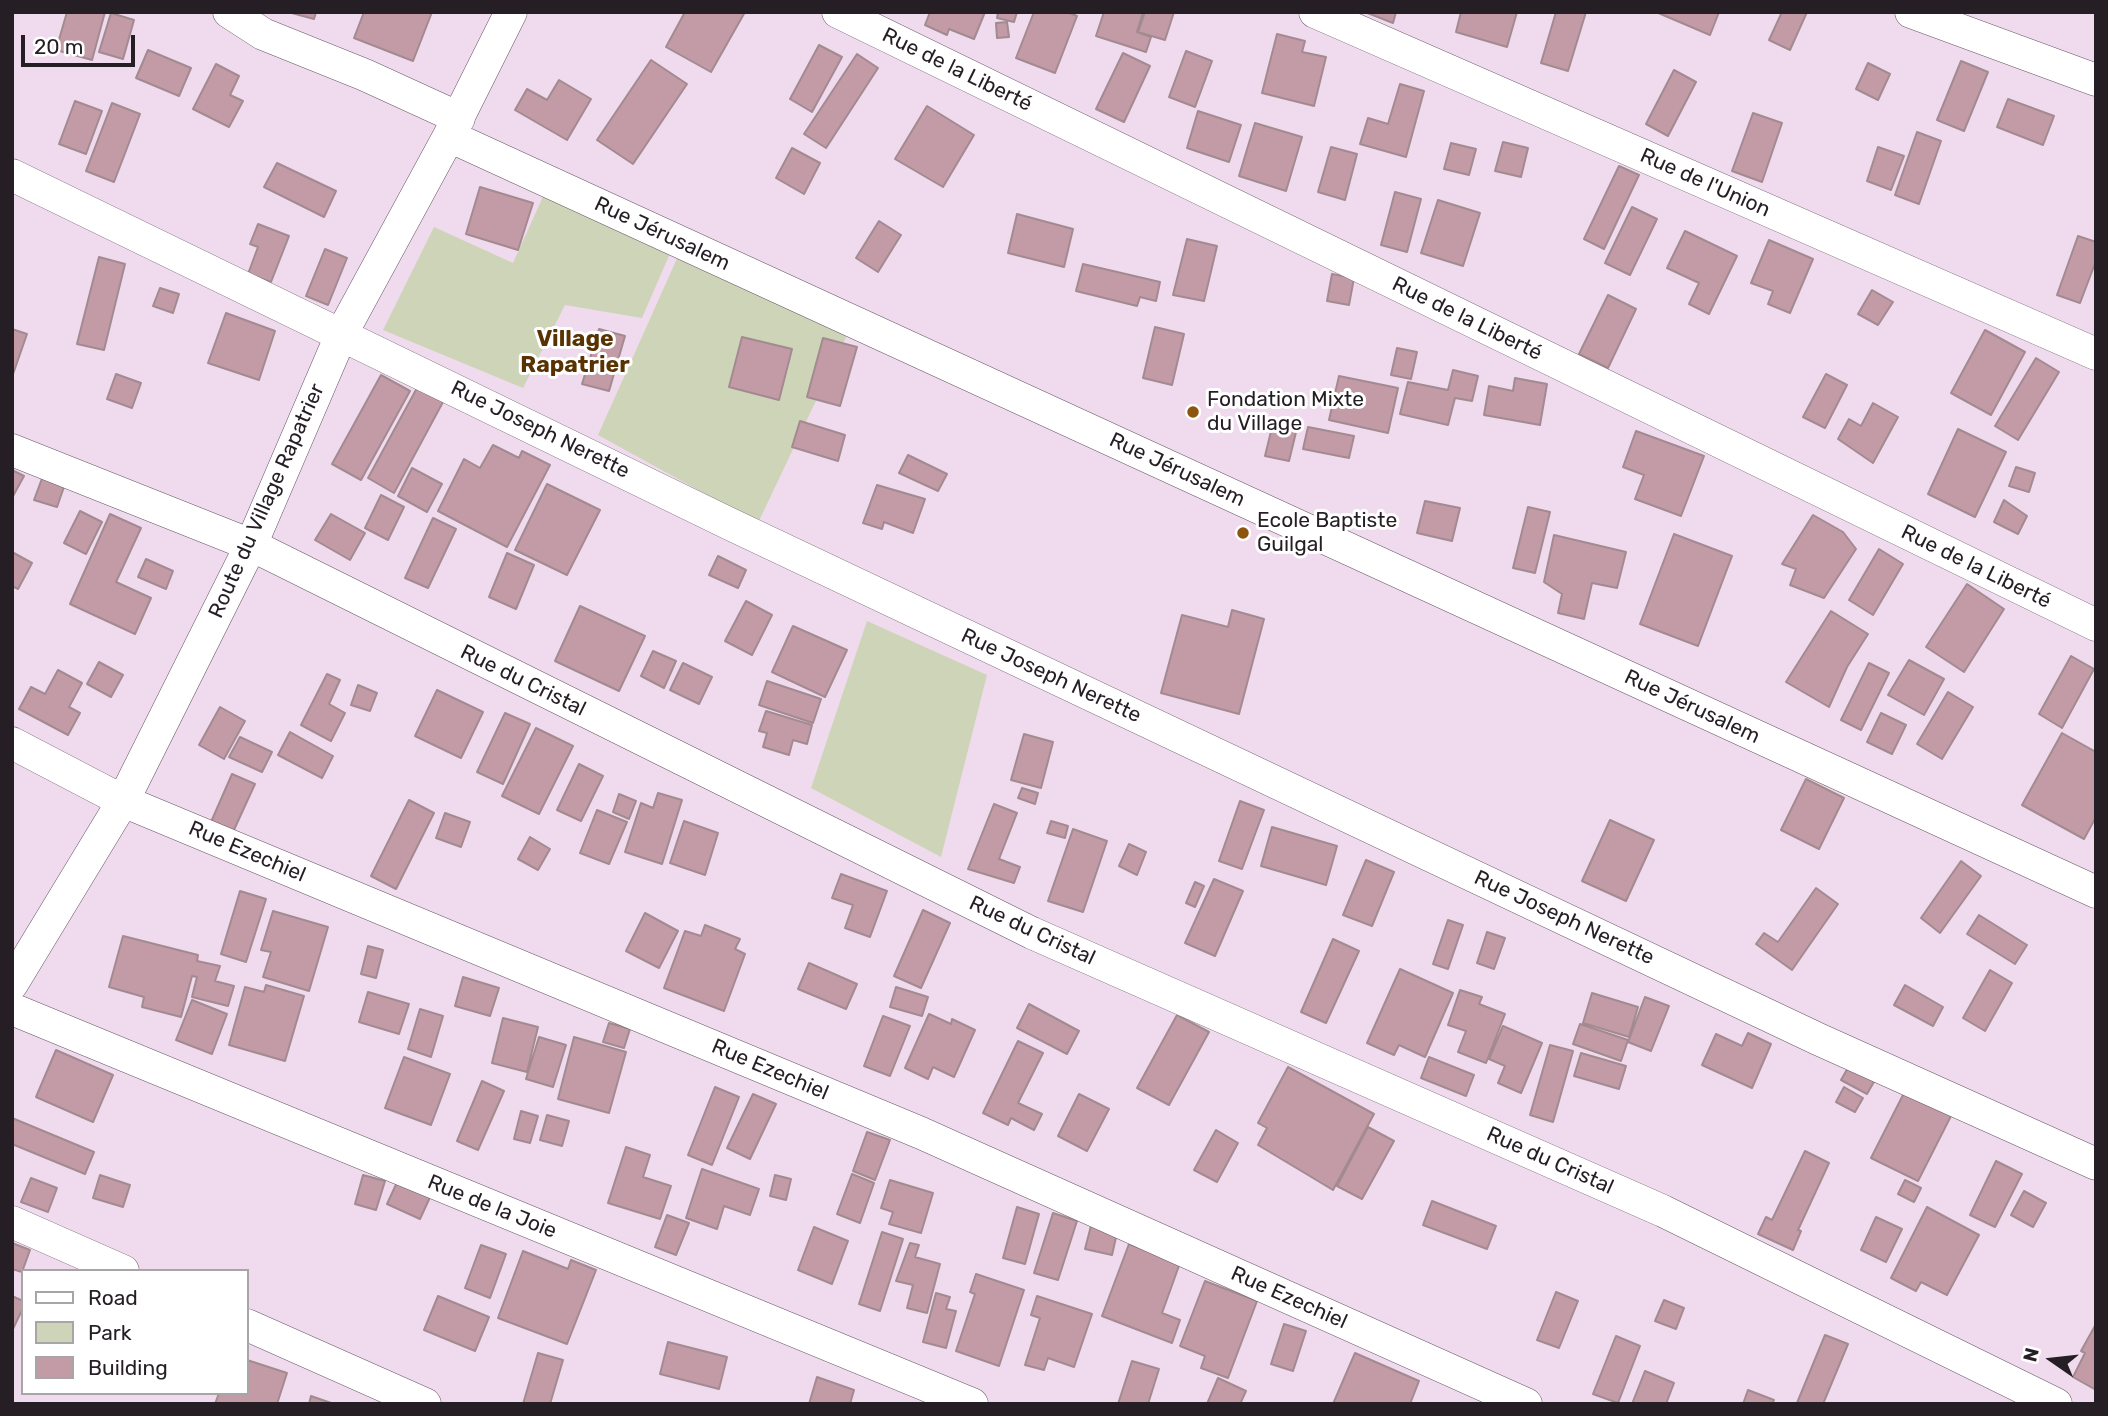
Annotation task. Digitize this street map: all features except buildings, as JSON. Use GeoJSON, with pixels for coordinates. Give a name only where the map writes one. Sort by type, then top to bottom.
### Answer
{"type":"FeatureCollection","features":[{"type":"Feature","properties":{"kind":"street","name":"Rue Jérusalem"},"geometry":{"type":"LineString","coordinates":[[229,12],[263,34],[365,75],[454,127],[2096,892]]}},
{"type":"Feature","properties":{"kind":"street","name":"Route du Village Rapatrier"},"geometry":{"type":"LineString","coordinates":[[12,984],[123,800],[251,545],[342,333],[454,127],[511,12]]}},
{"type":"Feature","properties":{"kind":"street","name":"Rue de la Liberté"},"geometry":{"type":"LineString","coordinates":[[838,12],[2096,625]]}},
{"type":"Feature","properties":{"kind":"street","name":"Rue de l'Union"},"geometry":{"type":"LineString","coordinates":[[1315,12],[2096,354]]}},
{"type":"Feature","properties":{"kind":"street"},"geometry":{"type":"LineString","coordinates":[[1911,12],[2096,80]]}},
{"type":"Feature","properties":{"kind":"street","name":"Rue Joseph Nerette"},"geometry":{"type":"LineString","coordinates":[[12,175],[745,531],[1818,1039],[2096,1164]]}},
{"type":"Feature","properties":{"kind":"street","name":"Rue du Cristal"},"geometry":{"type":"LineString","coordinates":[[12,450],[251,545],[1032,933],[1663,1211],[2056,1404]]}},
{"type":"Feature","properties":{"kind":"street","name":"Rue Ezechiel"},"geometry":{"type":"LineString","coordinates":[[12,743],[123,800],[921,1133],[1526,1404]]}},
{"type":"Feature","properties":{"kind":"street","name":"Rue de la Joie"},"geometry":{"type":"LineString","coordinates":[[12,1009],[972,1404]]}},
{"type":"Feature","properties":{"kind":"street"},"geometry":{"type":"LineString","coordinates":[[12,1222],[118,1269]]}},
{"type":"Feature","properties":{"kind":"street"},"geometry":{"type":"LineString","coordinates":[[248,1325],[425,1404]]}},
{"type":"Feature","properties":{"kind":"green space"},"geometry":{"type":"Polygon","coordinates":[[[546,190],[671,251],[642,318],[565,305],[523,388],[383,330],[434,227],[513,263],[546,190]]]}},
{"type":"Feature","properties":{"kind":"green space"},"geometry":{"type":"Polygon","coordinates":[[[679,254],[849,331],[758,523],[598,435],[679,254]]]}},
{"type":"Feature","properties":{"kind":"green space"},"geometry":{"type":"Polygon","coordinates":[[[867,621],[987,675],[941,857],[811,788],[867,621]]]}},
{"type":"Feature","properties":{"kind":"place","name":"Fondation Mixte du Village"},"geometry":{"type":"Point","coordinates":[1193,412]}},
{"type":"Feature","properties":{"kind":"place","name":"Ecole Baptiste Guilgal"},"geometry":{"type":"Point","coordinates":[1243,533]}},
{"type":"Feature","properties":{"kind":"district","name":"Village Rapatrier"},"geometry":{"type":"Point","coordinates":[575,352]}}]}
